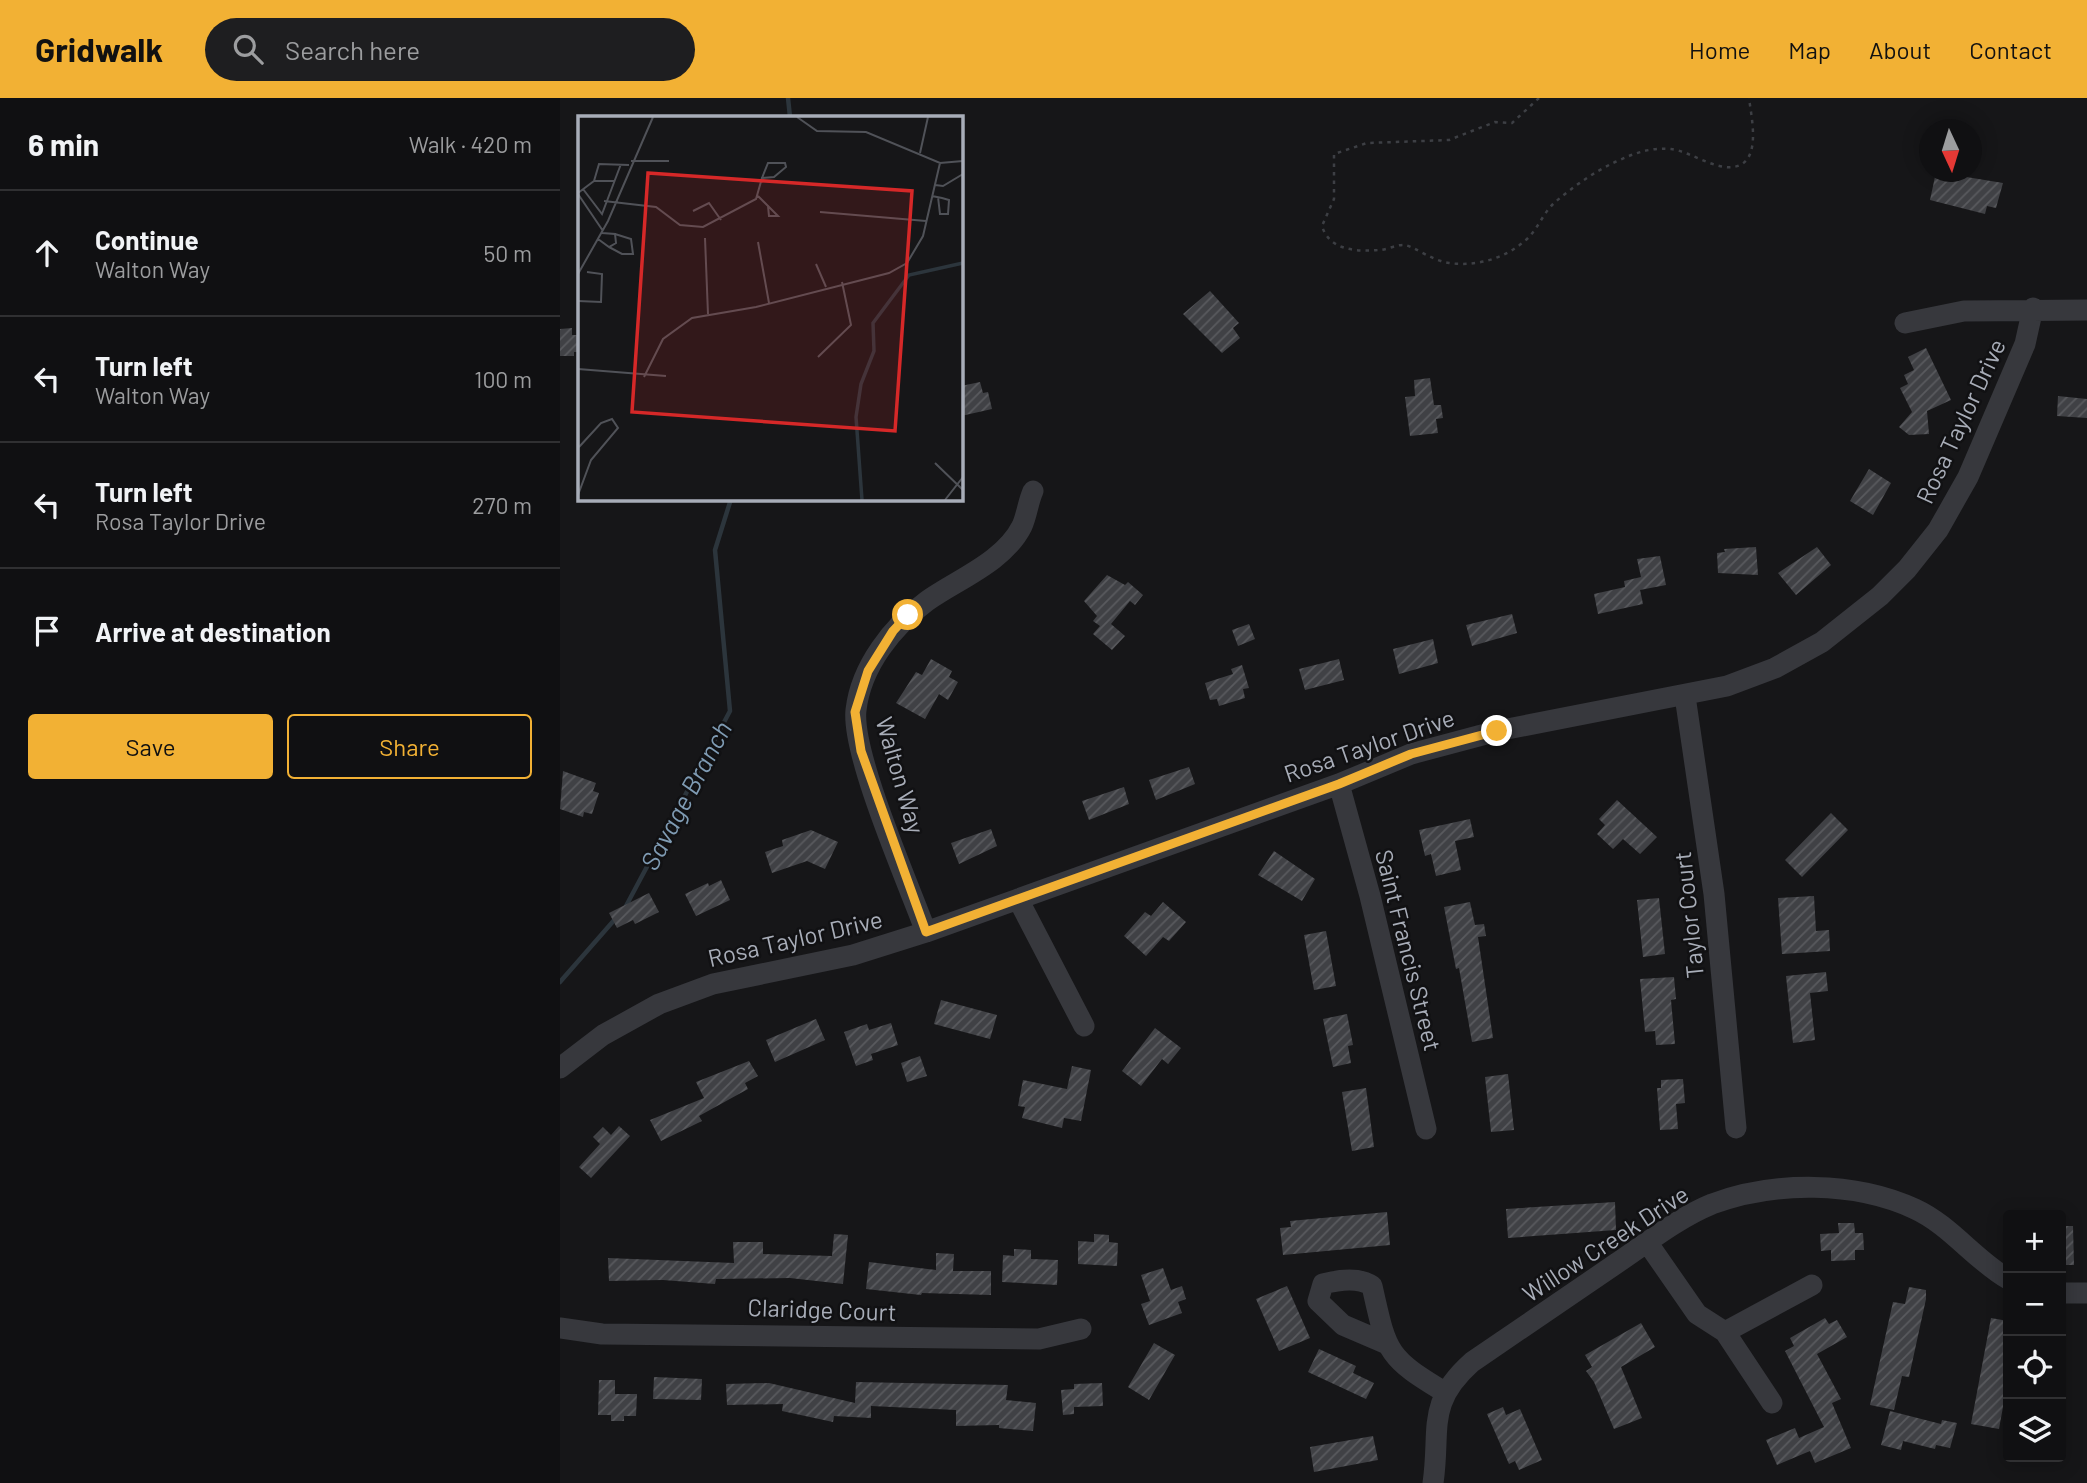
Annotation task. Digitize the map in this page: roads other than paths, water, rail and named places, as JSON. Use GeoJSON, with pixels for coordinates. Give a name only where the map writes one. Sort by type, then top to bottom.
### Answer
{"type":"FeatureCollection","features":[{"type":"Feature","properties":{"kind":"street"},"geometry":{"type":"LineString","coordinates":[[1905,323],[1964,311],[2033,308],[2087,310]]}},
{"type":"Feature","properties":{"kind":"street","name":"Rosa Taylor Drive"},"geometry":{"type":"LineString","coordinates":[[562,1066],[603,1035],[659,1004],[713,984],[853,955],[926,932],[1339,784],[1411,754],[1497,731],[1685,696],[1727,686],[1775,668],[1822,642],[1880,596],[1907,569],[1938,530],[1968,477],[2025,344],[2033,308]]}},
{"type":"Feature","properties":{"kind":"street","name":"Walton Way"},"geometry":{"type":"LineString","coordinates":[[926,932],[861,751],[855,712],[860,689],[881,649],[908,615],[991,560],[1009,544],[1021,527],[1034,491]]}},
{"type":"Feature","properties":{"kind":"street","name":"Taylor Court"},"geometry":{"type":"LineString","coordinates":[[1685,696],[1714,894],[1736,1128]]}},
{"type":"Feature","properties":{"kind":"street","name":"Saint Francis Street"},"geometry":{"type":"LineString","coordinates":[[1339,784],[1370,896],[1426,1129]]}},
{"type":"Feature","properties":{"kind":"street"},"geometry":{"type":"LineString","coordinates":[[1018,899],[1084,1026]]}},
{"type":"Feature","properties":{"kind":"street","name":"Willow Creek Drive"},"geometry":{"type":"LineString","coordinates":[[1433,1483],[1435,1430],[1446,1393],[1457,1376],[1472,1362],[1647,1242],[1711,1205],[1749,1193],[1799,1188],[1855,1191],[1917,1210],[2003,1276]]}},
{"type":"Feature","properties":{"kind":"street"},"geometry":{"type":"LineString","coordinates":[[1647,1242],[1697,1314],[1725,1332],[1772,1403]]}},
{"type":"Feature","properties":{"kind":"street"},"geometry":{"type":"LineString","coordinates":[[1725,1332],[1812,1285]]}},
{"type":"Feature","properties":{"kind":"street"},"geometry":{"type":"LineString","coordinates":[[2066,1293],[2087,1293]]}},
{"type":"Feature","properties":{"kind":"street","name":"Claridge Court"},"geometry":{"type":"LineString","coordinates":[[560,1328],[602,1334],[1026,1339],[1082,1329]]}},
{"type":"Feature","properties":{"kind":"street"},"geometry":{"type":"LineString","coordinates":[[1385,1343],[1408,1369],[1446,1393]]}},
{"type":"Feature","properties":{"kind":"waterway","name":"Savage Branch"},"geometry":{"type":"LineString","coordinates":[[788,98],[790,116]]}},
{"type":"Feature","properties":{"kind":"waterway","name":"Savage Branch"},"geometry":{"type":"LineString","coordinates":[[626,906],[730,711],[715,550],[731,500]]}},
{"type":"Feature","properties":{"kind":"waterway","name":"Savage Branch"},"geometry":{"type":"LineString","coordinates":[[560,982],[616,918]]}}]}
